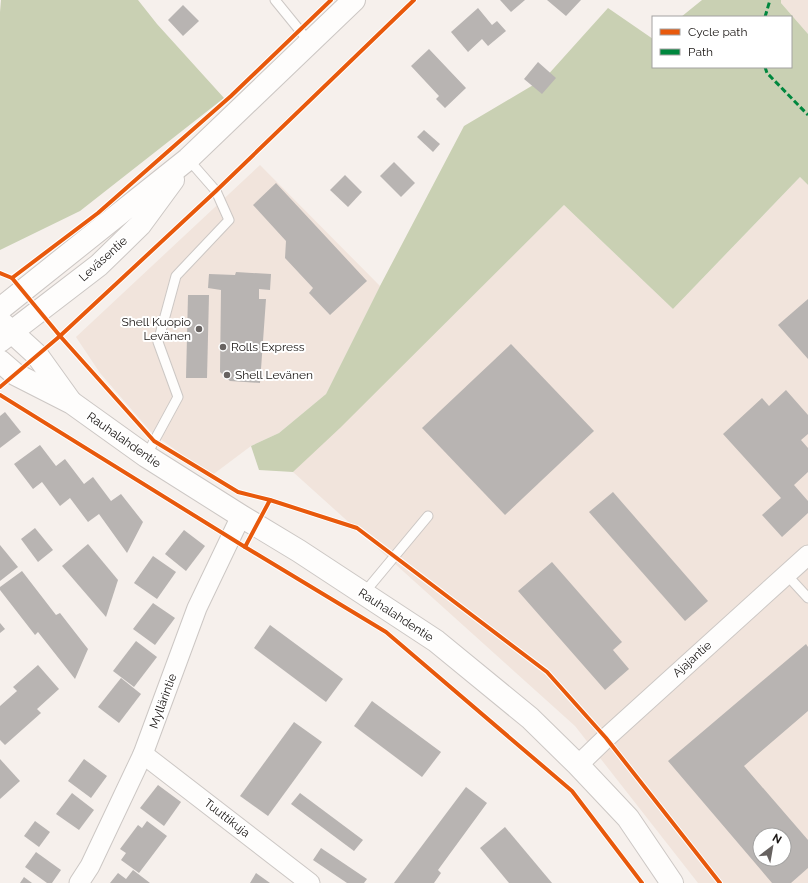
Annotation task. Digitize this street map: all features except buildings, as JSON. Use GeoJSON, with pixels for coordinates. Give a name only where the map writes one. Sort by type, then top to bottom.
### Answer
{"type":"FeatureCollection","features":[{"type":"Feature","properties":{"kind":"main road","name":"Leväsentie"},"geometry":{"type":"LineString","coordinates":[[0,309],[188,160],[354,0]]}},
{"type":"Feature","properties":{"kind":"main road","name":"Leväsentie"},"geometry":{"type":"LineString","coordinates":[[4,331],[99,265],[140,225],[188,160]]}},
{"type":"Feature","properties":{"kind":"main road","name":"Rauhalahdentie"},"geometry":{"type":"LineString","coordinates":[[4,331],[37,355],[72,403]]}},
{"type":"Feature","properties":{"kind":"main road","name":"Rauhalahdentie"},"geometry":{"type":"LineString","coordinates":[[0,361],[15,374],[72,403],[146,456],[299,551],[436,641],[530,718],[578,765],[628,818],[672,883]]}},
{"type":"Feature","properties":{"kind":"street","name":"Myllärintie"},"geometry":{"type":"LineString","coordinates":[[79,883],[90,866],[144,754],[197,608],[241,516]]}},
{"type":"Feature","properties":{"kind":"street","name":"Ajajantie"},"geometry":{"type":"LineString","coordinates":[[578,765],[808,555]]}},
{"type":"Feature","properties":{"kind":"street","name":"Tuuttikuja"},"geometry":{"type":"LineString","coordinates":[[144,754],[310,883]]}},
{"type":"Feature","properties":{"kind":"lane"},"geometry":{"type":"LineString","coordinates":[[274,0],[310,42]]}},
{"type":"Feature","properties":{"kind":"lane"},"geometry":{"type":"LineString","coordinates":[[146,456],[178,397],[158,342],[176,276],[229,220],[216,191],[188,160]]}},
{"type":"Feature","properties":{"kind":"lane"},"geometry":{"type":"LineString","coordinates":[[364,594],[428,516]]}},
{"type":"Feature","properties":{"kind":"lane"},"geometry":{"type":"LineString","coordinates":[[786,574],[808,598]]}},
{"type":"Feature","properties":{"kind":"shaded area"},"geometry":{"type":"Polygon","coordinates":[[[781,0],[808,0],[808,34],[781,3],[781,0]]]}},
{"type":"Feature","properties":{"kind":"shaded area"},"geometry":{"type":"Polygon","coordinates":[[[260,165],[380,286],[326,394],[279,433],[251,446],[211,476],[151,432],[100,373],[76,337],[260,165]]]}},
{"type":"Feature","properties":{"kind":"shaded area"},"geometry":{"type":"Polygon","coordinates":[[[800,177],[808,185],[808,883],[698,883],[575,726],[293,472],[564,205],[673,309],[800,177]]]}},
{"type":"Feature","properties":{"kind":"green space"},"geometry":{"type":"Polygon","coordinates":[[[1,0],[138,0],[157,24],[224,98],[80,211],[0,250],[0,12],[1,0]]]}},
{"type":"Feature","properties":{"kind":"green space"},"geometry":{"type":"Polygon","coordinates":[[[702,0],[781,0],[781,3],[808,34],[808,185],[800,177],[673,309],[564,205],[340,428],[293,472],[259,470],[251,446],[279,433],[326,394],[380,286],[464,126],[545,78],[608,8],[652,38],[652,68],[792,68],[792,16],[682,16],[702,0]]]}},
{"type":"Feature","properties":{"kind":"marked path"},"geometry":{"type":"LineString","coordinates":[[765,16],[770,0]]}},
{"type":"Feature","properties":{"kind":"marked path"},"geometry":{"type":"LineString","coordinates":[[765,68],[767,73],[808,115]]}},
{"type":"Feature","properties":{"kind":"cycle path"},"geometry":{"type":"LineString","coordinates":[[12,278],[98,213],[231,96],[331,0]]}},
{"type":"Feature","properties":{"kind":"cycle path"},"geometry":{"type":"LineString","coordinates":[[0,387],[60,336],[216,191],[414,0]]}},
{"type":"Feature","properties":{"kind":"cycle path"},"geometry":{"type":"LineString","coordinates":[[0,273],[12,278],[60,336],[154,441],[238,492],[270,500],[357,528],[547,672],[606,738],[720,883]]}},
{"type":"Feature","properties":{"kind":"cycle path"},"geometry":{"type":"LineString","coordinates":[[0,395],[245,547],[270,500]]}},
{"type":"Feature","properties":{"kind":"cycle path"},"geometry":{"type":"LineString","coordinates":[[245,547],[386,632],[572,791],[642,883]]}},
{"type":"Feature","properties":{"kind":"place","name":"Shell Kuopio Levänen"},"geometry":{"type":"Point","coordinates":[199,329]}},
{"type":"Feature","properties":{"kind":"place","name":"Rolls Express"},"geometry":{"type":"Point","coordinates":[223,347]}},
{"type":"Feature","properties":{"kind":"place","name":"Shell Levänen"},"geometry":{"type":"Point","coordinates":[227,375]}}]}
